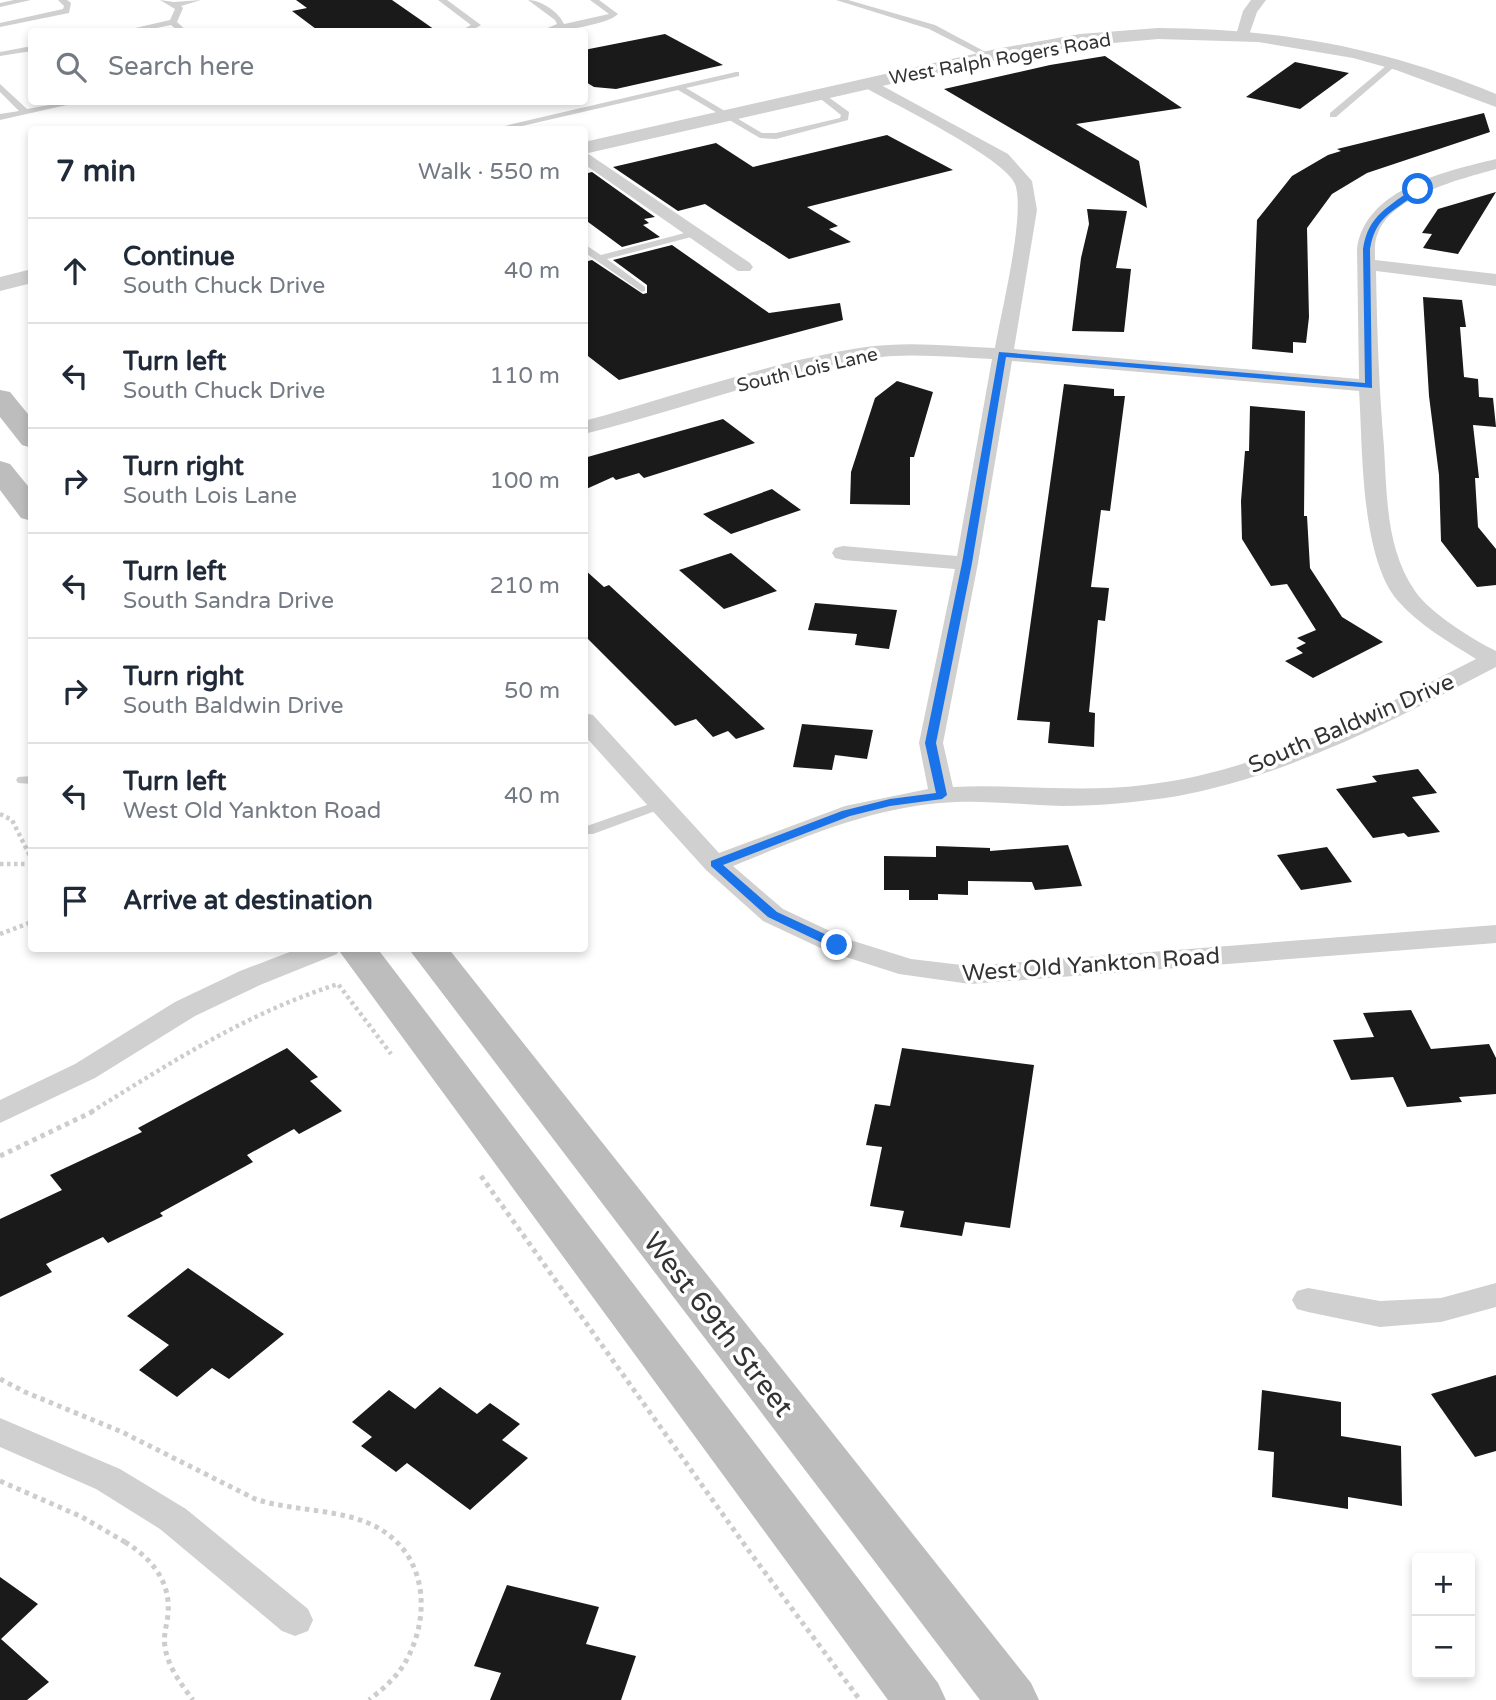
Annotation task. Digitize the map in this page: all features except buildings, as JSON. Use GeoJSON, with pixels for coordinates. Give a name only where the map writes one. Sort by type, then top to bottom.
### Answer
{"type":"FeatureCollection","features":[{"type":"Feature","properties":{"kind":"main road"},"geometry":{"type":"LineString","coordinates":[[0,398],[28,434]]}},
{"type":"Feature","properties":{"kind":"main road"},"geometry":{"type":"LineString","coordinates":[[0,470],[28,507]]}},
{"type":"Feature","properties":{"kind":"main road"},"geometry":{"type":"LineString","coordinates":[[359,952],[919,1700]]}},
{"type":"Feature","properties":{"kind":"main road","name":"West 69th Street"},"geometry":{"type":"LineString","coordinates":[[430,952],[1012,1700]]}},
{"type":"Feature","properties":{"kind":"street"},"geometry":{"type":"LineString","coordinates":[[1243,35],[1250,11],[1259,0]]}},
{"type":"Feature","properties":{"kind":"street","name":"West Ralph Rogers Road"},"geometry":{"type":"LineString","coordinates":[[588,147],[990,57],[1108,37],[1184,33],[1243,35],[1343,49],[1396,62],[1496,101]]}},
{"type":"Feature","properties":{"kind":"street"},"geometry":{"type":"LineString","coordinates":[[869,83],[1002,158],[1023,181],[1028,210],[967,563],[931,743],[942,795]]}},
{"type":"Feature","properties":{"kind":"street"},"geometry":{"type":"LineString","coordinates":[[588,159],[744,267]]}},
{"type":"Feature","properties":{"kind":"street"},"geometry":{"type":"LineString","coordinates":[[1494,659],[1437,624],[1406,596],[1389,562],[1379,529],[1369,386],[1366,249],[1370,230],[1402,199],[1435,182],[1496,164]]}},
{"type":"Feature","properties":{"kind":"street"},"geometry":{"type":"LineString","coordinates":[[1368,265],[1496,280]]}},
{"type":"Feature","properties":{"kind":"street"},"geometry":{"type":"LineString","coordinates":[[0,284],[28,277]]}},
{"type":"Feature","properties":{"kind":"street","name":"South Lois Lane"},"geometry":{"type":"LineString","coordinates":[[588,427],[785,370],[866,353],[916,350],[1002,354],[1369,386]]}},
{"type":"Feature","properties":{"kind":"street"},"geometry":{"type":"LineString","coordinates":[[843,553],[967,563]]}},
{"type":"Feature","properties":{"kind":"street","name":"South Baldwin Drive"},"geometry":{"type":"LineString","coordinates":[[715,864],[846,813],[890,802],[942,795],[1079,798],[1143,792],[1209,781],[1285,756],[1382,715],[1494,659]]}},
{"type":"Feature","properties":{"kind":"street"},"geometry":{"type":"LineString","coordinates":[[588,724],[715,864]]}},
{"type":"Feature","properties":{"kind":"street","name":"West Old Yankton Road"},"geometry":{"type":"LineString","coordinates":[[715,864],[773,915],[837,945],[909,968],[970,975],[1496,934]]}},
{"type":"Feature","properties":{"kind":"street"},"geometry":{"type":"LineString","coordinates":[[0,1113],[85,1070],[185,1009],[250,978],[317,952]]}},
{"type":"Feature","properties":{"kind":"street"},"geometry":{"type":"LineString","coordinates":[[1308,1300],[1380,1314],[1441,1310],[1496,1296]]}},
{"type":"Feature","properties":{"kind":"street"},"geometry":{"type":"LineString","coordinates":[[0,1432],[108,1479],[173,1519],[295,1620]]}},
{"type":"Feature","properties":{"kind":"lane"},"geometry":{"type":"LineString","coordinates":[[0,5],[27,0]]}},
{"type":"Feature","properties":{"kind":"lane"},"geometry":{"type":"LineString","coordinates":[[0,25],[66,11],[69,8],[62,0]]}},
{"type":"Feature","properties":{"kind":"lane"},"geometry":{"type":"LineString","coordinates":[[164,0],[179,8],[173,22]]}},
{"type":"Feature","properties":{"kind":"lane"},"geometry":{"type":"LineString","coordinates":[[173,5],[197,0]]}},
{"type":"Feature","properties":{"kind":"lane"},"geometry":{"type":"LineString","coordinates":[[442,0],[477,25],[471,28]]}},
{"type":"Feature","properties":{"kind":"lane"},"geometry":{"type":"LineString","coordinates":[[532,0],[559,19],[561,25],[553,28]]}},
{"type":"Feature","properties":{"kind":"lane"},"geometry":{"type":"LineString","coordinates":[[553,28],[610,18],[614,14],[594,0]]}},
{"type":"Feature","properties":{"kind":"lane"},"geometry":{"type":"LineString","coordinates":[[840,0],[932,27],[990,57]]}},
{"type":"Feature","properties":{"kind":"lane"},"geometry":{"type":"LineString","coordinates":[[142,28],[173,22]]}},
{"type":"Feature","properties":{"kind":"lane"},"geometry":{"type":"LineString","coordinates":[[173,22],[180,28]]}},
{"type":"Feature","properties":{"kind":"lane"},"geometry":{"type":"LineString","coordinates":[[0,54],[28,49]]}},
{"type":"Feature","properties":{"kind":"lane"},"geometry":{"type":"LineString","coordinates":[[1333,115],[1396,62]]}},
{"type":"Feature","properties":{"kind":"lane"},"geometry":{"type":"LineString","coordinates":[[508,126],[736,74]]}},
{"type":"Feature","properties":{"kind":"lane"},"geometry":{"type":"LineString","coordinates":[[679,87],[760,135],[776,136],[844,120],[846,114],[820,94]]}},
{"type":"Feature","properties":{"kind":"lane"},"geometry":{"type":"LineString","coordinates":[[0,88],[25,112]]}},
{"type":"Feature","properties":{"kind":"lane"},"geometry":{"type":"LineString","coordinates":[[0,117],[61,105]]}},
{"type":"Feature","properties":{"kind":"lane"},"geometry":{"type":"LineString","coordinates":[[600,258],[696,233]]}},
{"type":"Feature","properties":{"kind":"lane"},"geometry":{"type":"LineString","coordinates":[[588,250],[642,289]]}},
{"type":"Feature","properties":{"kind":"lane"},"geometry":{"type":"LineString","coordinates":[[588,831],[661,804]]}},
{"type":"Feature","properties":{"kind":"path"},"geometry":{"type":"LineString","coordinates":[[0,814],[12,820],[28,854]]}},
{"type":"Feature","properties":{"kind":"path"},"geometry":{"type":"LineString","coordinates":[[0,864],[28,862]]}},
{"type":"Feature","properties":{"kind":"path"},"geometry":{"type":"LineString","coordinates":[[0,934],[28,924]]}},
{"type":"Feature","properties":{"kind":"path"},"geometry":{"type":"LineString","coordinates":[[0,1156],[81,1119],[201,1044],[245,1020],[289,1000],[338,984],[399,1062]]}},
{"type":"Feature","properties":{"kind":"path"},"geometry":{"type":"LineString","coordinates":[[478,1173],[702,1486],[860,1700]]}},
{"type":"Feature","properties":{"kind":"path"},"geometry":{"type":"LineString","coordinates":[[0,1379],[17,1390],[82,1414],[152,1446],[257,1500],[284,1508],[352,1517],[386,1531],[401,1543],[419,1575],[423,1599],[413,1649],[401,1670],[369,1700]]}},
{"type":"Feature","properties":{"kind":"path"},"geometry":{"type":"LineString","coordinates":[[0,1481],[82,1517],[147,1554],[160,1571],[166,1588],[168,1611],[164,1637],[168,1660],[193,1700]]}},
{"type":"Feature","properties":{"kind":"path"},"geometry":{"type":"LineString","coordinates":[[125,1542],[147,1554]]}},
{"type":"Feature","properties":{"kind":"route"},"geometry":{"type":"LineString","coordinates":[[837,945],[773,915],[715,864],[846,813],[890,802],[942,795],[931,743],[967,563],[1002,354],[1369,386],[1366,249],[1370,230],[1384,214],[1418,189]]}}]}
